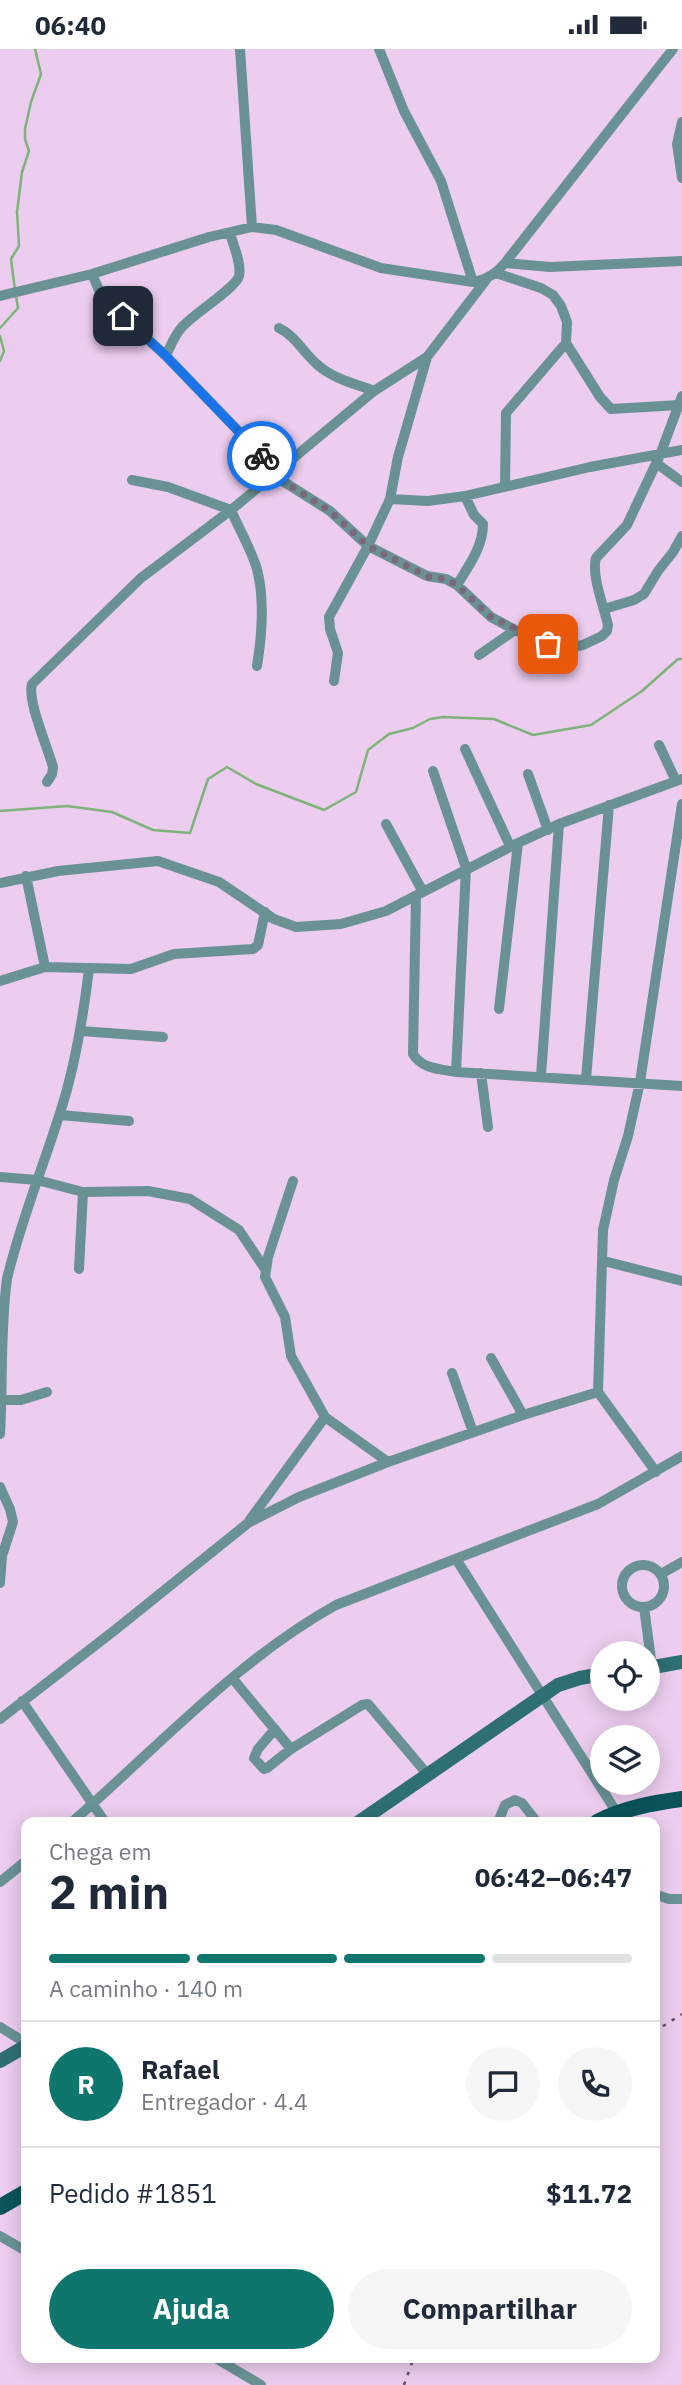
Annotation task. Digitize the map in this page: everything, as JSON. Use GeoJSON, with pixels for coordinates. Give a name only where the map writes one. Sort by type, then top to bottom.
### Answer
{"type":"FeatureCollection","features":[{"type":"Feature","properties":{"kind":"main road"},"geometry":{"type":"LineString","coordinates":[[609,1817],[647,1804],[682,1799]]}},
{"type":"Feature","properties":{"kind":"main road"},"geometry":{"type":"LineString","coordinates":[[0,2207],[21,2195]]}},
{"type":"Feature","properties":{"kind":"street"},"geometry":{"type":"LineString","coordinates":[[240,49],[253,227]]}},
{"type":"Feature","properties":{"kind":"street"},"geometry":{"type":"LineString","coordinates":[[379,49],[404,111],[441,181],[473,282]]}},
{"type":"Feature","properties":{"kind":"street"},"geometry":{"type":"LineString","coordinates":[[0,296],[92,274],[209,237],[253,227],[276,230],[381,268],[473,282],[486,279],[505,263],[673,49]]}},
{"type":"Feature","properties":{"kind":"street"},"geometry":{"type":"LineString","coordinates":[[682,122],[677,144],[682,179]]}},
{"type":"Feature","properties":{"kind":"street"},"geometry":{"type":"LineString","coordinates":[[166,356],[175,336],[184,325],[233,286],[239,277],[230,233]]}},
{"type":"Feature","properties":{"kind":"street"},"geometry":{"type":"LineString","coordinates":[[505,263],[550,267],[682,261]]}},
{"type":"Feature","properties":{"kind":"street"},"geometry":{"type":"LineString","coordinates":[[92,274],[102,297],[166,356],[275,473],[330,511],[368,546],[429,577],[446,579],[457,585],[491,617],[515,630],[548,644],[572,647],[583,645],[603,636],[608,625],[594,565],[596,558],[627,524],[658,459],[680,400],[611,408],[600,397],[566,343],[567,322],[553,295],[541,288],[496,273]]}},
{"type":"Feature","properties":{"kind":"street"},"geometry":{"type":"LineString","coordinates":[[47,782],[53,767],[38,720],[32,684],[141,578],[231,510],[374,391],[427,356],[486,279]]}},
{"type":"Feature","properties":{"kind":"street"},"geometry":{"type":"LineString","coordinates":[[279,328],[292,335],[311,359],[326,372],[374,391]]}},
{"type":"Feature","properties":{"kind":"street"},"geometry":{"type":"LineString","coordinates":[[505,487],[506,413],[566,343]]}},
{"type":"Feature","properties":{"kind":"street"},"geometry":{"type":"LineString","coordinates":[[334,681],[338,653],[329,617],[390,499],[398,457],[427,356]]}},
{"type":"Feature","properties":{"kind":"street"},"geometry":{"type":"LineString","coordinates":[[390,499],[428,501],[465,496],[590,467],[658,459],[682,450]]}},
{"type":"Feature","properties":{"kind":"street"},"geometry":{"type":"LineString","coordinates":[[658,459],[682,482]]}},
{"type":"Feature","properties":{"kind":"street"},"geometry":{"type":"LineString","coordinates":[[132,480],[168,487],[231,510],[256,568],[260,587],[261,644],[257,666]]}},
{"type":"Feature","properties":{"kind":"street"},"geometry":{"type":"LineString","coordinates":[[457,585],[474,559],[482,540],[483,529],[483,524],[474,515],[465,496]]}},
{"type":"Feature","properties":{"kind":"street"},"geometry":{"type":"LineString","coordinates":[[604,609],[634,600],[644,594],[682,536]]}},
{"type":"Feature","properties":{"kind":"street"},"geometry":{"type":"LineString","coordinates":[[479,655],[515,630]]}},
{"type":"Feature","properties":{"kind":"street"},"geometry":{"type":"LineString","coordinates":[[0,883],[26,876],[158,861],[219,882],[274,919],[296,927],[320,927],[364,919],[559,824],[679,780],[659,745]]}},
{"type":"Feature","properties":{"kind":"street"},"geometry":{"type":"LineString","coordinates":[[465,749],[514,845],[499,1009]]}},
{"type":"Feature","properties":{"kind":"street"},"geometry":{"type":"LineString","coordinates":[[433,771],[466,869],[456,1072]]}},
{"type":"Feature","properties":{"kind":"street"},"geometry":{"type":"LineString","coordinates":[[528,774],[548,830]]}},
{"type":"Feature","properties":{"kind":"street"},"geometry":{"type":"LineString","coordinates":[[656,1472],[598,1392],[603,1230],[640,1082],[682,804]]}},
{"type":"Feature","properties":{"kind":"street"},"geometry":{"type":"LineString","coordinates":[[586,1079],[608,805]]}},
{"type":"Feature","properties":{"kind":"street"},"geometry":{"type":"LineString","coordinates":[[386,824],[419,894],[413,1054],[416,1059],[427,1066],[456,1072],[682,1086]]}},
{"type":"Feature","properties":{"kind":"street"},"geometry":{"type":"LineString","coordinates":[[541,1076],[559,824]]}},
{"type":"Feature","properties":{"kind":"street"},"geometry":{"type":"LineString","coordinates":[[26,876],[45,967]]}},
{"type":"Feature","properties":{"kind":"street"},"geometry":{"type":"LineString","coordinates":[[0,981],[45,967],[131,968],[174,954],[253,949],[258,945],[265,912]]}},
{"type":"Feature","properties":{"kind":"street"},"geometry":{"type":"LineString","coordinates":[[0,1434],[3,1305],[37,1180],[60,1115],[81,1031],[89,969]]}},
{"type":"Feature","properties":{"kind":"street"},"geometry":{"type":"LineString","coordinates":[[81,1031],[163,1037]]}},
{"type":"Feature","properties":{"kind":"street"},"geometry":{"type":"LineString","coordinates":[[481,1073],[488,1126]]}},
{"type":"Feature","properties":{"kind":"street"},"geometry":{"type":"LineString","coordinates":[[60,1115],[129,1121]]}},
{"type":"Feature","properties":{"kind":"street"},"geometry":{"type":"LineString","coordinates":[[0,1177],[37,1180],[83,1192],[148,1191],[190,1199],[239,1230],[265,1269]]}},
{"type":"Feature","properties":{"kind":"street"},"geometry":{"type":"LineString","coordinates":[[293,1181],[265,1269],[265,1277],[285,1317],[291,1356],[325,1417],[388,1462]]}},
{"type":"Feature","properties":{"kind":"street"},"geometry":{"type":"LineString","coordinates":[[79,1269],[83,1192]]}},
{"type":"Feature","properties":{"kind":"street"},"geometry":{"type":"LineString","coordinates":[[604,1261],[682,1281]]}},
{"type":"Feature","properties":{"kind":"street"},"geometry":{"type":"LineString","coordinates":[[491,1358],[523,1415]]}},
{"type":"Feature","properties":{"kind":"street"},"geometry":{"type":"LineString","coordinates":[[452,1373],[472,1432]]}},
{"type":"Feature","properties":{"kind":"street"},"geometry":{"type":"LineString","coordinates":[[1,1400],[21,1400],[47,1392]]}},
{"type":"Feature","properties":{"kind":"street"},"geometry":{"type":"LineString","coordinates":[[0,1719],[248,1523],[299,1497],[388,1462],[598,1392]]}},
{"type":"Feature","properties":{"kind":"street"},"geometry":{"type":"LineString","coordinates":[[248,1523],[325,1417]]}},
{"type":"Feature","properties":{"kind":"street"},"geometry":{"type":"LineString","coordinates":[[78,1817],[233,1679],[291,1632],[336,1605],[598,1504],[682,1456]]}},
{"type":"Feature","properties":{"kind":"street"},"geometry":{"type":"LineString","coordinates":[[0,1487],[13,1521],[2,1556],[0,1583]]}},
{"type":"Feature","properties":{"kind":"street"},"geometry":{"type":"LineString","coordinates":[[456,1559],[617,1813]]}},
{"type":"Feature","properties":{"kind":"street"},"geometry":{"type":"LineString","coordinates":[[661,1574],[682,1562]]}},
{"type":"Feature","properties":{"kind":"street"},"geometry":{"type":"LineString","coordinates":[[642,1565],[655,1569],[664,1582],[660,1599],[655,1604],[644,1607],[636,1606],[626,1598],[622,1586],[626,1574],[642,1565]]}},
{"type":"Feature","properties":{"kind":"street"},"geometry":{"type":"LineString","coordinates":[[644,1607],[647,1641]]}},
{"type":"Feature","properties":{"kind":"street"},"geometry":{"type":"LineString","coordinates":[[660,1665],[682,1662]]}},
{"type":"Feature","properties":{"kind":"street"},"geometry":{"type":"LineString","coordinates":[[366,1817],[558,1685],[590,1676]]}},
{"type":"Feature","properties":{"kind":"street"},"geometry":{"type":"LineString","coordinates":[[233,1679],[291,1749]]}},
{"type":"Feature","properties":{"kind":"street"},"geometry":{"type":"LineString","coordinates":[[22,1702],[102,1817]]}},
{"type":"Feature","properties":{"kind":"street"},"geometry":{"type":"LineString","coordinates":[[275,1729],[254,1758],[264,1769],[291,1749],[362,1705],[368,1704],[428,1775]]}},
{"type":"Feature","properties":{"kind":"street"},"geometry":{"type":"LineString","coordinates":[[500,1817],[505,1805],[515,1800],[522,1803],[533,1817]]}},
{"type":"Feature","properties":{"kind":"street"},"geometry":{"type":"LineString","coordinates":[[0,1882],[21,1865]]}},
{"type":"Feature","properties":{"kind":"street"},"geometry":{"type":"LineString","coordinates":[[660,1896],[682,1899]]}},
{"type":"Feature","properties":{"kind":"street"},"geometry":{"type":"LineString","coordinates":[[0,2027],[21,2041]]}},
{"type":"Feature","properties":{"kind":"street"},"geometry":{"type":"LineString","coordinates":[[0,2061],[21,2047]]}},
{"type":"Feature","properties":{"kind":"street"},"geometry":{"type":"LineString","coordinates":[[0,2236],[21,2248]]}},
{"type":"Feature","properties":{"kind":"street"},"geometry":{"type":"LineString","coordinates":[[224,2363],[261,2385]]}},
{"type":"Feature","properties":{"kind":"waterway"},"geometry":{"type":"LineString","coordinates":[[15,290],[11,259],[19,246],[17,212],[22,172],[29,151],[25,129],[41,74],[35,49]]}},
{"type":"Feature","properties":{"kind":"waterway"},"geometry":{"type":"LineString","coordinates":[[0,328],[18,308],[16,296]]}},
{"type":"Feature","properties":{"kind":"waterway"},"geometry":{"type":"LineString","coordinates":[[0,336],[4,351],[0,361]]}},
{"type":"Feature","properties":{"kind":"waterway"},"geometry":{"type":"LineString","coordinates":[[0,811],[67,806],[112,812],[153,830],[190,833],[208,779],[227,767],[256,784],[324,810],[356,792],[368,750],[389,734],[443,717],[494,719],[533,735],[591,725],[642,691],[678,659],[682,659]]}},
{"type":"Feature","properties":{"kind":"railway"},"geometry":{"type":"LineString","coordinates":[[660,2028],[682,2014]]}},
{"type":"Feature","properties":{"kind":"railway"},"geometry":{"type":"LineString","coordinates":[[404,2385],[412,2363]]}},
{"type":"Feature","properties":{"kind":"way so far"},"geometry":{"type":"LineString","coordinates":[[262,456],[277,471],[273,475],[330,511],[368,546],[429,577],[446,579],[457,585],[491,617],[548,644]]}},
{"type":"Feature","properties":{"kind":"route"},"geometry":{"type":"LineString","coordinates":[[123,316],[166,356],[262,456]]}}]}
